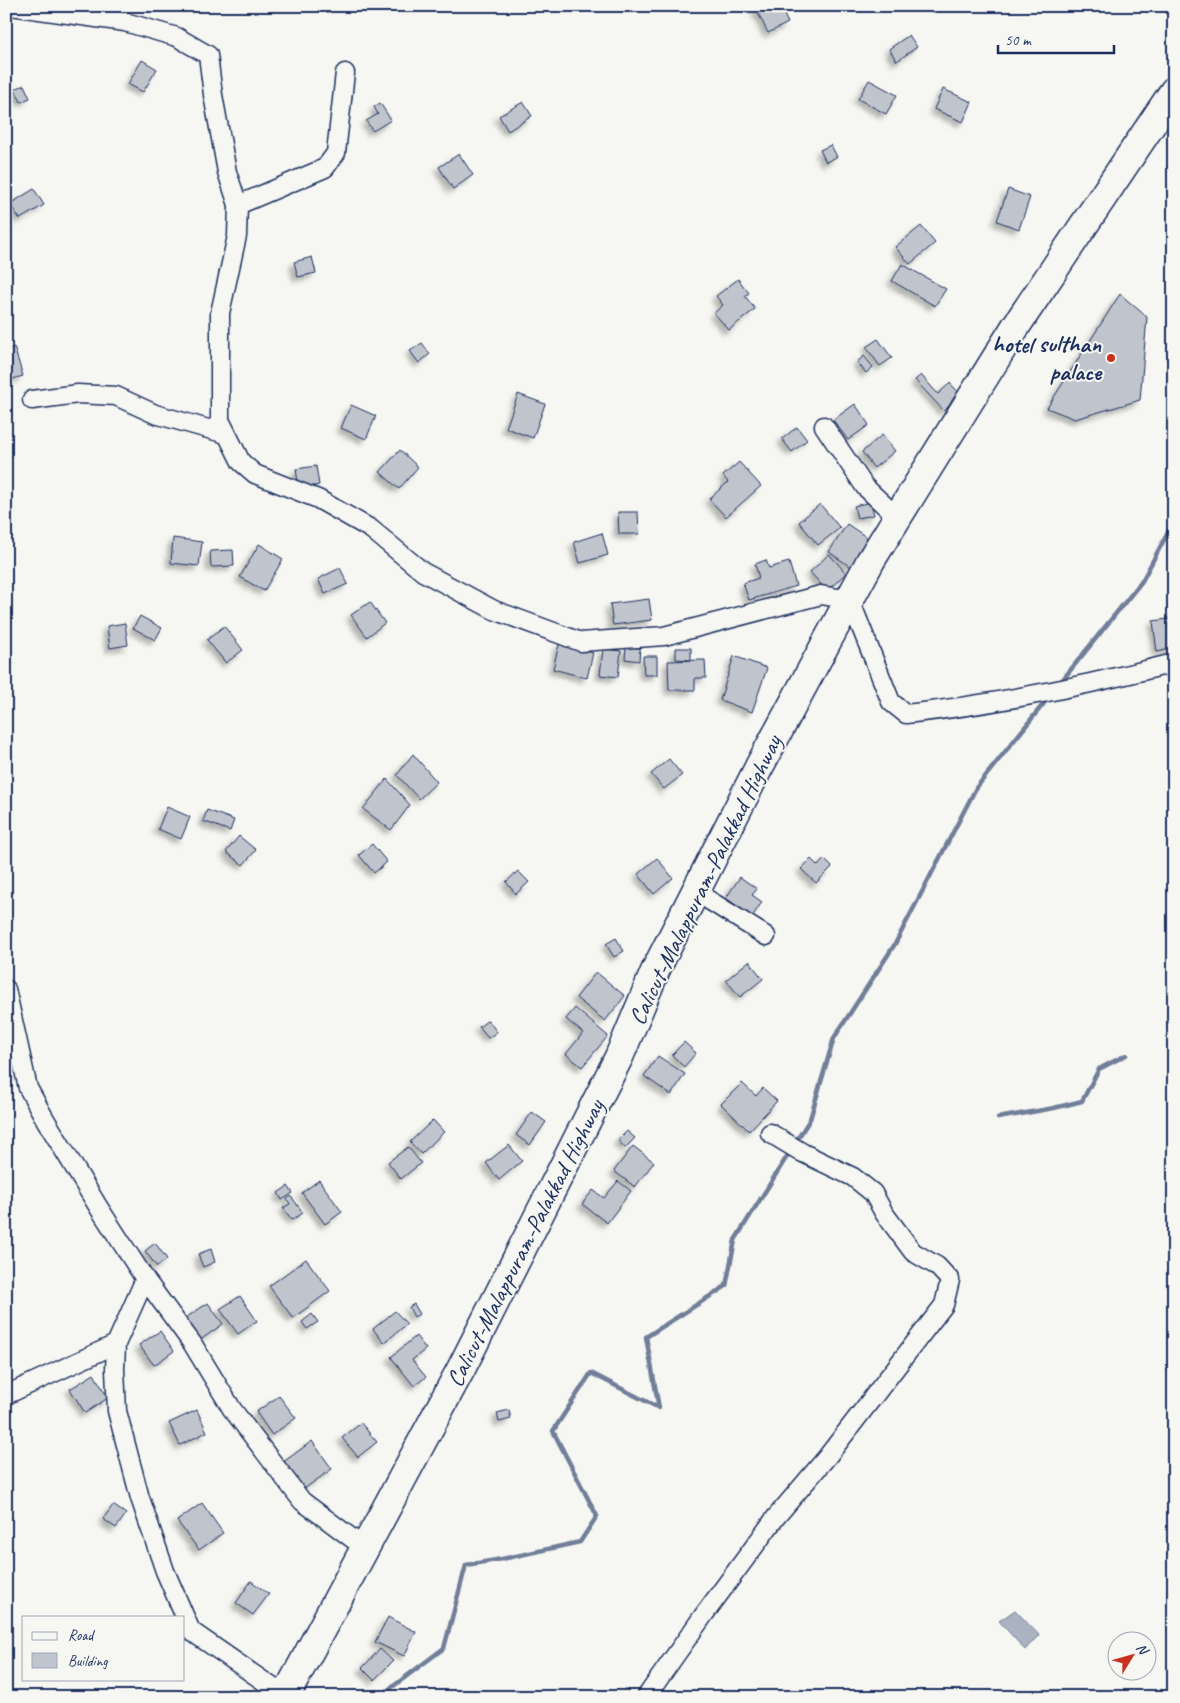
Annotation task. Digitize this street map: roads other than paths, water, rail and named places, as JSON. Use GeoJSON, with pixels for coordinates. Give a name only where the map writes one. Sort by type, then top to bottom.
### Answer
{"type":"FeatureCollection","features":[{"type":"Feature","properties":{"kind":"highway","name":"Calicut-Malappuram-Palakkad Highway"},"geometry":{"type":"LineString","coordinates":[[285,1696],[461,1369],[615,1065],[656,969],[759,767],[850,600],[896,517],[1016,326],[1174,91]]}},
{"type":"Feature","properties":{"kind":"street"},"geometry":{"type":"LineString","coordinates":[[11,6],[125,22],[177,37],[208,55],[227,172],[238,205],[236,236],[220,313],[220,420],[242,462],[255,474],[318,498],[371,529],[423,572],[494,610],[581,642],[664,636],[821,595],[850,600],[890,702],[906,714],[963,708],[1069,689],[1174,662]]}},
{"type":"Feature","properties":{"kind":"street"},"geometry":{"type":"LineString","coordinates":[[238,205],[325,168],[336,153],[344,72]]}},
{"type":"Feature","properties":{"kind":"street"},"geometry":{"type":"LineString","coordinates":[[32,400],[78,394],[116,396],[155,414],[226,434]]}},
{"type":"Feature","properties":{"kind":"street"},"geometry":{"type":"LineString","coordinates":[[824,426],[865,487],[896,517]]}},
{"type":"Feature","properties":{"kind":"street"},"geometry":{"type":"LineString","coordinates":[[696,892],[766,936]]}},
{"type":"Feature","properties":{"kind":"street"},"geometry":{"type":"LineString","coordinates":[[6,989],[9,995],[28,1088],[45,1119],[145,1279],[192,1343],[232,1410],[302,1501],[365,1548]]}},
{"type":"Feature","properties":{"kind":"street"},"geometry":{"type":"LineString","coordinates":[[646,1697],[776,1517],[833,1450],[944,1304],[950,1280],[937,1266],[913,1252],[884,1213],[874,1193],[853,1177],[803,1153],[776,1137]]}},
{"type":"Feature","properties":{"kind":"street"},"geometry":{"type":"LineString","coordinates":[[145,1279],[116,1344],[116,1411],[140,1498],[165,1571],[184,1616]]}},
{"type":"Feature","properties":{"kind":"street"},"geometry":{"type":"LineString","coordinates":[[6,1395],[116,1344]]}},
{"type":"Feature","properties":{"kind":"street"},"geometry":{"type":"LineString","coordinates":[[185,1619],[190,1631],[285,1696]]}},
{"type":"Feature","properties":{"kind":"waterway"},"geometry":{"type":"LineString","coordinates":[[1060,683],[1142,581],[1174,521]]}},
{"type":"Feature","properties":{"kind":"waterway"},"geometry":{"type":"LineString","coordinates":[[795,1143],[810,1119],[834,1038],[895,944],[976,788],[1049,697]]}},
{"type":"Feature","properties":{"kind":"waterway"},"geometry":{"type":"LineString","coordinates":[[998,1118],[1082,1101],[1099,1069],[1126,1055]]}},
{"type":"Feature","properties":{"kind":"waterway"},"geometry":{"type":"LineString","coordinates":[[379,1697],[444,1648],[466,1565],[580,1542],[597,1516],[553,1431],[591,1373],[659,1408],[646,1337],[726,1286],[735,1240],[791,1150]]}},
{"type":"Feature","properties":{"kind":"place","name":"hotel sulthan palace"},"geometry":{"type":"Point","coordinates":[1111,358]}}]}
